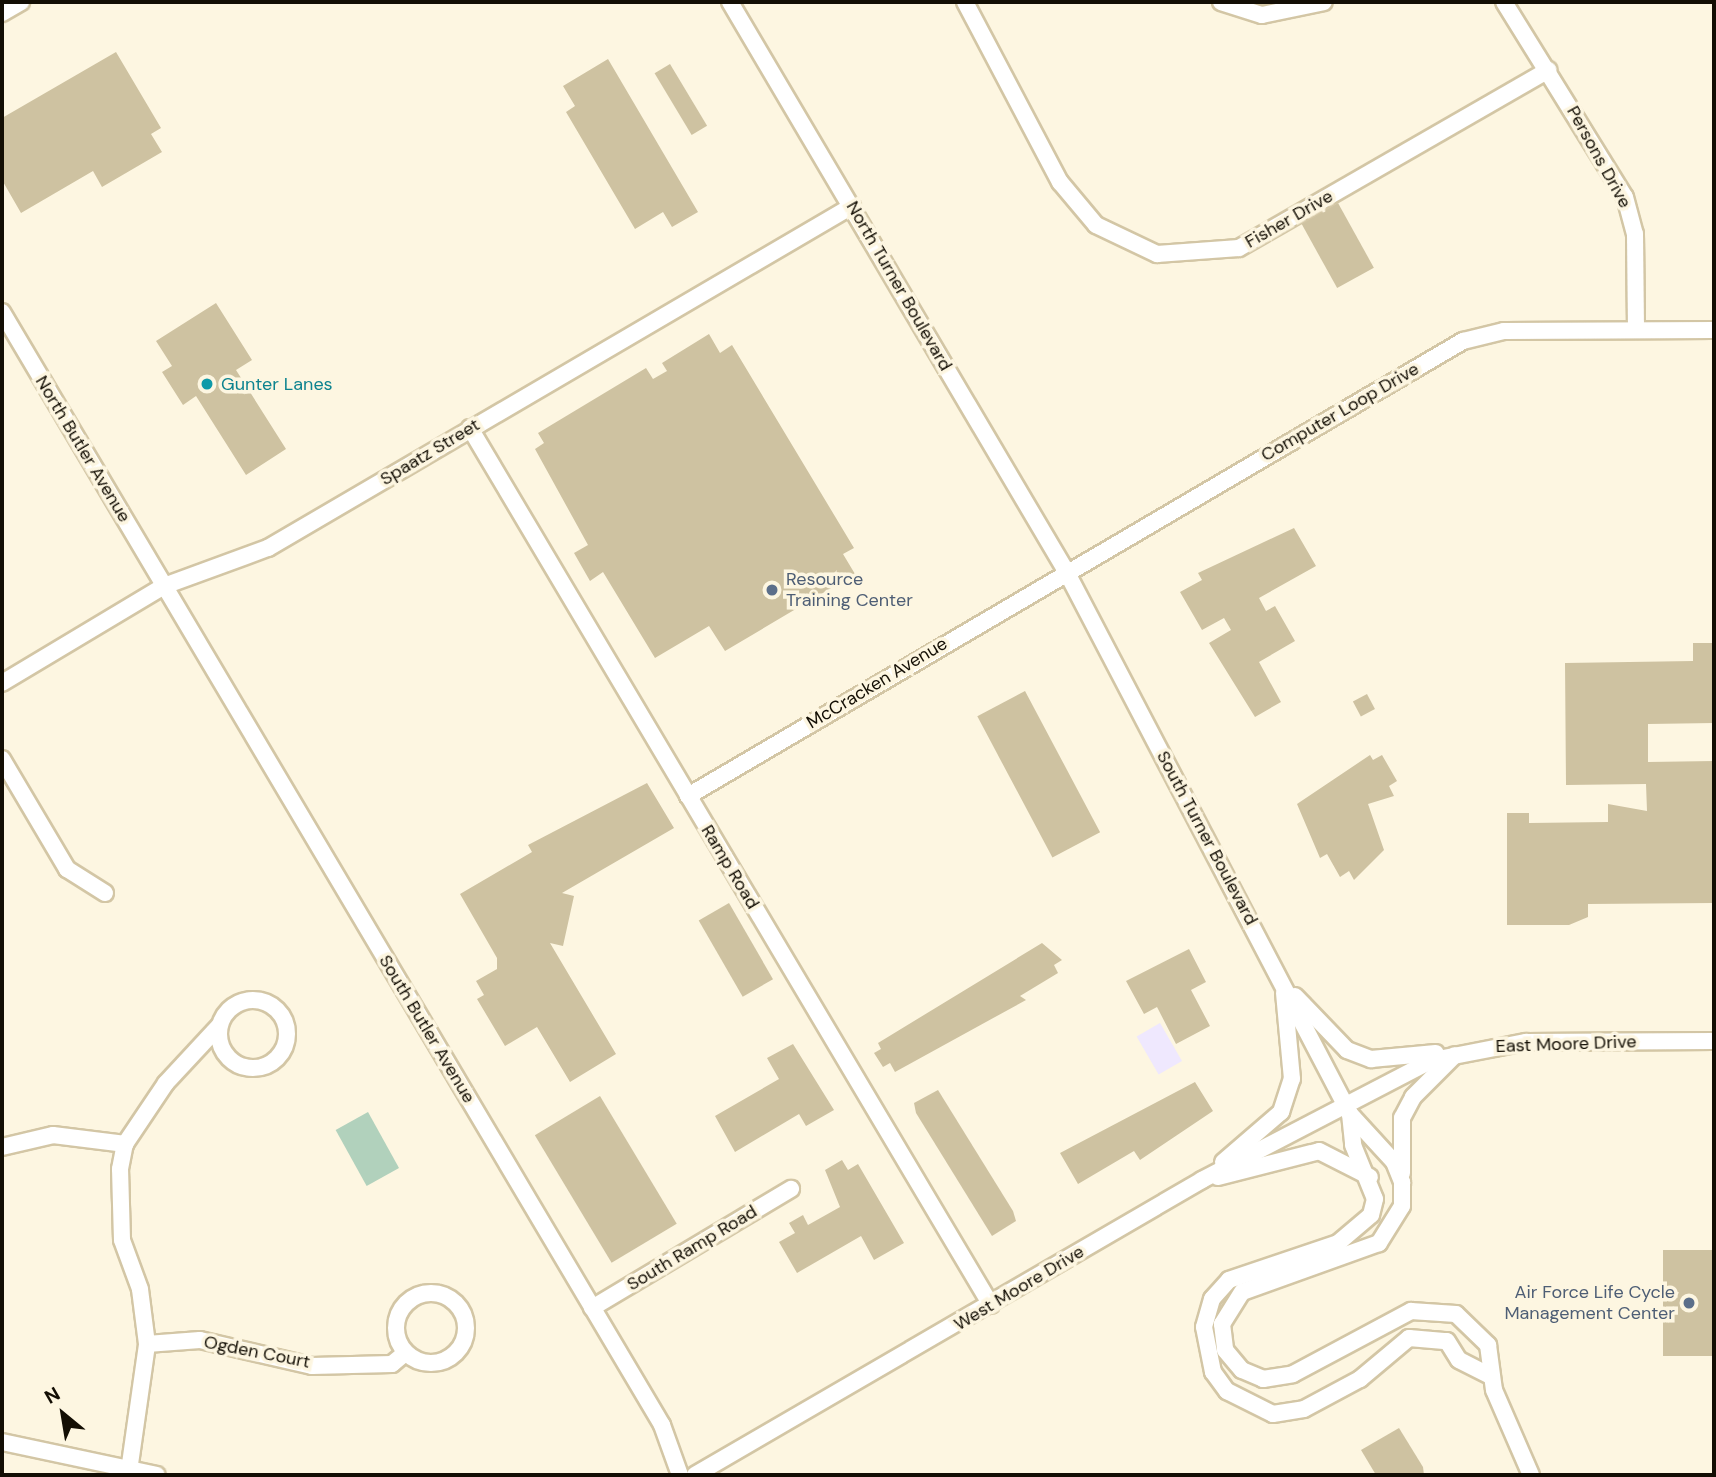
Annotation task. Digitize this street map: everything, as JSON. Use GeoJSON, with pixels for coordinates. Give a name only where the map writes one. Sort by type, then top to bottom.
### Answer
{"type":"FeatureCollection","features":[{"type":"Feature","properties":{"kind":"street"},"geometry":{"type":"LineString","coordinates":[[2,13],[21,2]]}},
{"type":"Feature","properties":{"kind":"street","name":"North Turner Boulevard"},"geometry":{"type":"LineString","coordinates":[[730,2],[1066,571]]}},
{"type":"Feature","properties":{"kind":"street","name":"Fisher Drive"},"geometry":{"type":"LineString","coordinates":[[965,2],[1060,181],[1096,225],[1157,254],[1239,248],[1549,70]]}},
{"type":"Feature","properties":{"kind":"street"},"geometry":{"type":"LineString","coordinates":[[1221,2],[1262,15],[1324,2]]}},
{"type":"Feature","properties":{"kind":"street","name":"Persons Drive"},"geometry":{"type":"LineString","coordinates":[[1504,2],[1549,70],[1625,197],[1635,234],[1636,330]]}},
{"type":"Feature","properties":{"kind":"street","name":"Spaatz Street"},"geometry":{"type":"LineString","coordinates":[[2,683],[164,586],[268,548],[852,206]]}},
{"type":"Feature","properties":{"kind":"street","name":"North Butler Avenue"},"geometry":{"type":"LineString","coordinates":[[2,313],[164,586]]}},
{"type":"Feature","properties":{"kind":"street","name":"Computer Loop Drive"},"geometry":{"type":"LineString","coordinates":[[1066,571],[1463,341],[1504,331],[1714,330]]}},
{"type":"Feature","properties":{"kind":"street","name":"Ramp Road"},"geometry":{"type":"LineString","coordinates":[[470,428],[991,1305]]}},
{"type":"Feature","properties":{"kind":"street","name":"McCracken Avenue"},"geometry":{"type":"LineString","coordinates":[[688,796],[1066,571]]}},
{"type":"Feature","properties":{"kind":"street","name":"South Turner Boulevard"},"geometry":{"type":"LineString","coordinates":[[1066,571],[1348,1109]]}},
{"type":"Feature","properties":{"kind":"street","name":"South Butler Avenue"},"geometry":{"type":"LineString","coordinates":[[164,586],[668,1437],[680,1475]]}},
{"type":"Feature","properties":{"kind":"street"},"geometry":{"type":"LineString","coordinates":[[2,759],[67,869],[105,893]]}},
{"type":"Feature","properties":{"kind":"street"},"geometry":{"type":"LineString","coordinates":[[1283,983],[1359,1054],[1392,1059],[1460,1051]]}},
{"type":"Feature","properties":{"kind":"street"},"geometry":{"type":"LineString","coordinates":[[1202,1180],[1281,1112],[1292,1079],[1283,983]]}},
{"type":"Feature","properties":{"kind":"street"},"geometry":{"type":"LineString","coordinates":[[129,1471],[147,1344],[116,1200],[125,1144],[166,1083],[235,1005],[261,1001],[282,1016],[286,1042],[270,1063],[244,1067],[223,1052],[219,1026]]}},
{"type":"Feature","properties":{"kind":"street","name":"East Moore Drive"},"geometry":{"type":"LineString","coordinates":[[1348,1109],[1460,1051],[1525,1042],[1714,1041]]}},
{"type":"Feature","properties":{"kind":"street"},"geometry":{"type":"LineString","coordinates":[[1460,1051],[1413,1097],[1402,1118],[1402,1206],[1379,1243],[1242,1292],[1222,1324],[1225,1350],[1242,1370],[1263,1379],[1293,1374],[1385,1321],[1433,1309],[1456,1314],[1482,1335],[1492,1360],[1489,1375],[1531,1475]]}},
{"type":"Feature","properties":{"kind":"street"},"geometry":{"type":"LineString","coordinates":[[1348,1109],[1395,1162],[1402,1182]]}},
{"type":"Feature","properties":{"kind":"street"},"geometry":{"type":"LineString","coordinates":[[1348,1109],[1353,1145],[1370,1177],[1375,1199],[1356,1233],[1254,1267],[1229,1280],[1212,1299],[1204,1327],[1213,1372],[1227,1391],[1273,1414],[1304,1409],[1360,1379],[1409,1338],[1447,1341],[1459,1360],[1489,1375]]}},
{"type":"Feature","properties":{"kind":"street","name":"West Moore Drive"},"geometry":{"type":"LineString","coordinates":[[695,1475],[1202,1180],[1348,1109]]}},
{"type":"Feature","properties":{"kind":"street"},"geometry":{"type":"LineString","coordinates":[[2,1147],[53,1135],[125,1144]]}},
{"type":"Feature","properties":{"kind":"street"},"geometry":{"type":"LineString","coordinates":[[1202,1180],[1319,1151],[1370,1177]]}},
{"type":"Feature","properties":{"kind":"street","name":"South Ramp Road"},"geometry":{"type":"LineString","coordinates":[[592,1308],[791,1189]]}},
{"type":"Feature","properties":{"kind":"street"},"geometry":{"type":"LineString","coordinates":[[431,1292],[456,1303],[466,1328],[456,1353],[431,1364],[405,1353],[395,1328],[405,1303],[431,1292]]}},
{"type":"Feature","properties":{"kind":"street","name":"Ogden Court"},"geometry":{"type":"LineString","coordinates":[[147,1344],[196,1340],[312,1366],[392,1364],[405,1353]]}},
{"type":"Feature","properties":{"kind":"street"},"geometry":{"type":"LineString","coordinates":[[2,1442],[157,1475]]}},
{"type":"Feature","properties":{"kind":"shaded area"},"geometry":{"type":"Polygon","coordinates":[[[1160,1023],[1182,1061],[1159,1075],[1137,1036],[1160,1023]]]}},
{"type":"Feature","properties":{"kind":"green space"},"geometry":{"type":"Polygon","coordinates":[[[368,1112],[399,1168],[367,1186],[336,1130],[368,1112]]]}},
{"type":"Feature","properties":{"kind":"building"},"geometry":{"type":"Polygon","coordinates":[[[116,52],[161,128],[151,134],[162,152],[102,187],[93,171],[21,213],[2,180],[2,118],[116,52]]]}},
{"type":"Feature","properties":{"kind":"building"},"geometry":{"type":"Polygon","coordinates":[[[608,59],[698,212],[672,227],[663,212],[635,229],[566,112],[575,106],[563,86],[608,59]]]}},
{"type":"Feature","properties":{"kind":"building"},"geometry":{"type":"Polygon","coordinates":[[[670,64],[707,126],[692,135],[655,73],[670,64]]]}},
{"type":"Feature","properties":{"kind":"building"},"geometry":{"type":"Polygon","coordinates":[[[1338,203],[1374,268],[1337,288],[1301,223],[1338,203]]]}},
{"type":"Feature","properties":{"kind":"building","name":"Gunter Lanes"},"geometry":{"type":"Polygon","coordinates":[[[216,303],[252,360],[236,370],[286,449],[246,475],[196,396],[183,405],[162,372],[172,366],[156,341],[216,303]]]}},
{"type":"Feature","properties":{"kind":"building"},"geometry":{"type":"Polygon","coordinates":[[[709,334],[720,353],[732,345],[854,548],[843,554],[855,574],[725,651],[709,626],[655,658],[603,572],[590,581],[574,553],[588,545],[535,449],[544,443],[538,433],[646,368],[653,379],[667,371],[662,363],[709,334]]]}},
{"type":"Feature","properties":{"kind":"building"},"geometry":{"type":"Polygon","coordinates":[[[1294,528],[1316,566],[1259,598],[1266,611],[1275,606],[1295,641],[1259,662],[1281,702],[1255,717],[1209,643],[1231,630],[1224,618],[1202,630],[1180,592],[1202,580],[1198,573],[1294,528]]]}},
{"type":"Feature","properties":{"kind":"building"},"geometry":{"type":"Polygon","coordinates":[[[1693,643],[1714,643],[1714,723],[1648,724],[1648,762],[1714,761],[1714,903],[1588,904],[1588,917],[1569,925],[1507,925],[1507,813],[1529,813],[1529,823],[1608,822],[1608,804],[1647,811],[1646,784],[1566,785],[1565,663],[1693,661],[1693,643]]]}},
{"type":"Feature","properties":{"kind":"building"},"geometry":{"type":"Polygon","coordinates":[[[1025,691],[1100,832],[1052,858],[977,716],[1025,691]]]}},
{"type":"Feature","properties":{"kind":"building"},"geometry":{"type":"Polygon","coordinates":[[[1367,694],[1375,709],[1361,717],[1353,702],[1367,694]]]}},
{"type":"Feature","properties":{"kind":"building"},"geometry":{"type":"Polygon","coordinates":[[[1370,755],[1373,760],[1382,755],[1397,781],[1389,786],[1394,796],[1368,804],[1384,850],[1354,880],[1349,871],[1340,877],[1327,854],[1320,858],[1297,804],[1370,755]]]}},
{"type":"Feature","properties":{"kind":"building"},"geometry":{"type":"Polygon","coordinates":[[[647,783],[674,828],[562,893],[574,896],[563,946],[550,943],[616,1054],[570,1082],[537,1027],[505,1046],[477,999],[484,995],[476,981],[497,969],[497,958],[460,894],[532,852],[528,845],[647,783]]]}},
{"type":"Feature","properties":{"kind":"building"},"geometry":{"type":"Polygon","coordinates":[[[729,903],[773,979],[743,997],[699,920],[729,903]]]}},
{"type":"Feature","properties":{"kind":"building"},"geometry":{"type":"Polygon","coordinates":[[[1042,943],[1062,960],[1054,965],[1058,973],[1020,996],[1026,1000],[895,1072],[890,1063],[883,1067],[874,1053],[881,1049],[878,1043],[1042,943]]]}},
{"type":"Feature","properties":{"kind":"building"},"geometry":{"type":"Polygon","coordinates":[[[1189,949],[1206,982],[1191,990],[1210,1026],[1176,1044],[1157,1007],[1144,1014],[1126,981],[1189,949]]]}},
{"type":"Feature","properties":{"kind":"building"},"geometry":{"type":"Polygon","coordinates":[[[793,1044],[834,1110],[806,1126],[799,1114],[735,1152],[715,1116],[779,1079],[767,1058],[793,1044]]]}},
{"type":"Feature","properties":{"kind":"building"},"geometry":{"type":"Polygon","coordinates":[[[1195,1082],[1213,1111],[1140,1160],[1134,1151],[1078,1184],[1060,1153],[1195,1082]]]}},
{"type":"Feature","properties":{"kind":"building"},"geometry":{"type":"Polygon","coordinates":[[[938,1090],[1013,1211],[1016,1221],[992,1236],[916,1113],[914,1103],[938,1090]]]}},
{"type":"Feature","properties":{"kind":"building"},"geometry":{"type":"Polygon","coordinates":[[[600,1096],[677,1224],[612,1263],[535,1135],[600,1096]]]}},
{"type":"Feature","properties":{"kind":"building"},"geometry":{"type":"Polygon","coordinates":[[[842,1160],[848,1170],[858,1164],[904,1243],[874,1260],[861,1236],[797,1273],[779,1242],[795,1233],[789,1223],[803,1215],[808,1225],[840,1207],[825,1170],[842,1160]]]}},
{"type":"Feature","properties":{"kind":"building","name":"Air Force Life Cycle Management Center"},"geometry":{"type":"Polygon","coordinates":[[[1663,1250],[1714,1250],[1714,1356],[1663,1356],[1663,1250]]]}},
{"type":"Feature","properties":{"kind":"building"},"geometry":{"type":"Polygon","coordinates":[[[1399,1428],[1423,1467],[1424,1475],[1376,1475],[1361,1450],[1399,1428]]]}},
{"type":"Feature","properties":{"kind":"place","name":"Gunter Lanes"},"geometry":{"type":"Point","coordinates":[207,384]}},
{"type":"Feature","properties":{"kind":"place","name":"Resource Training Center"},"geometry":{"type":"Point","coordinates":[772,590]}},
{"type":"Feature","properties":{"kind":"place","name":"Air Force Life Cycle Management Center"},"geometry":{"type":"Point","coordinates":[1689,1303]}}]}
